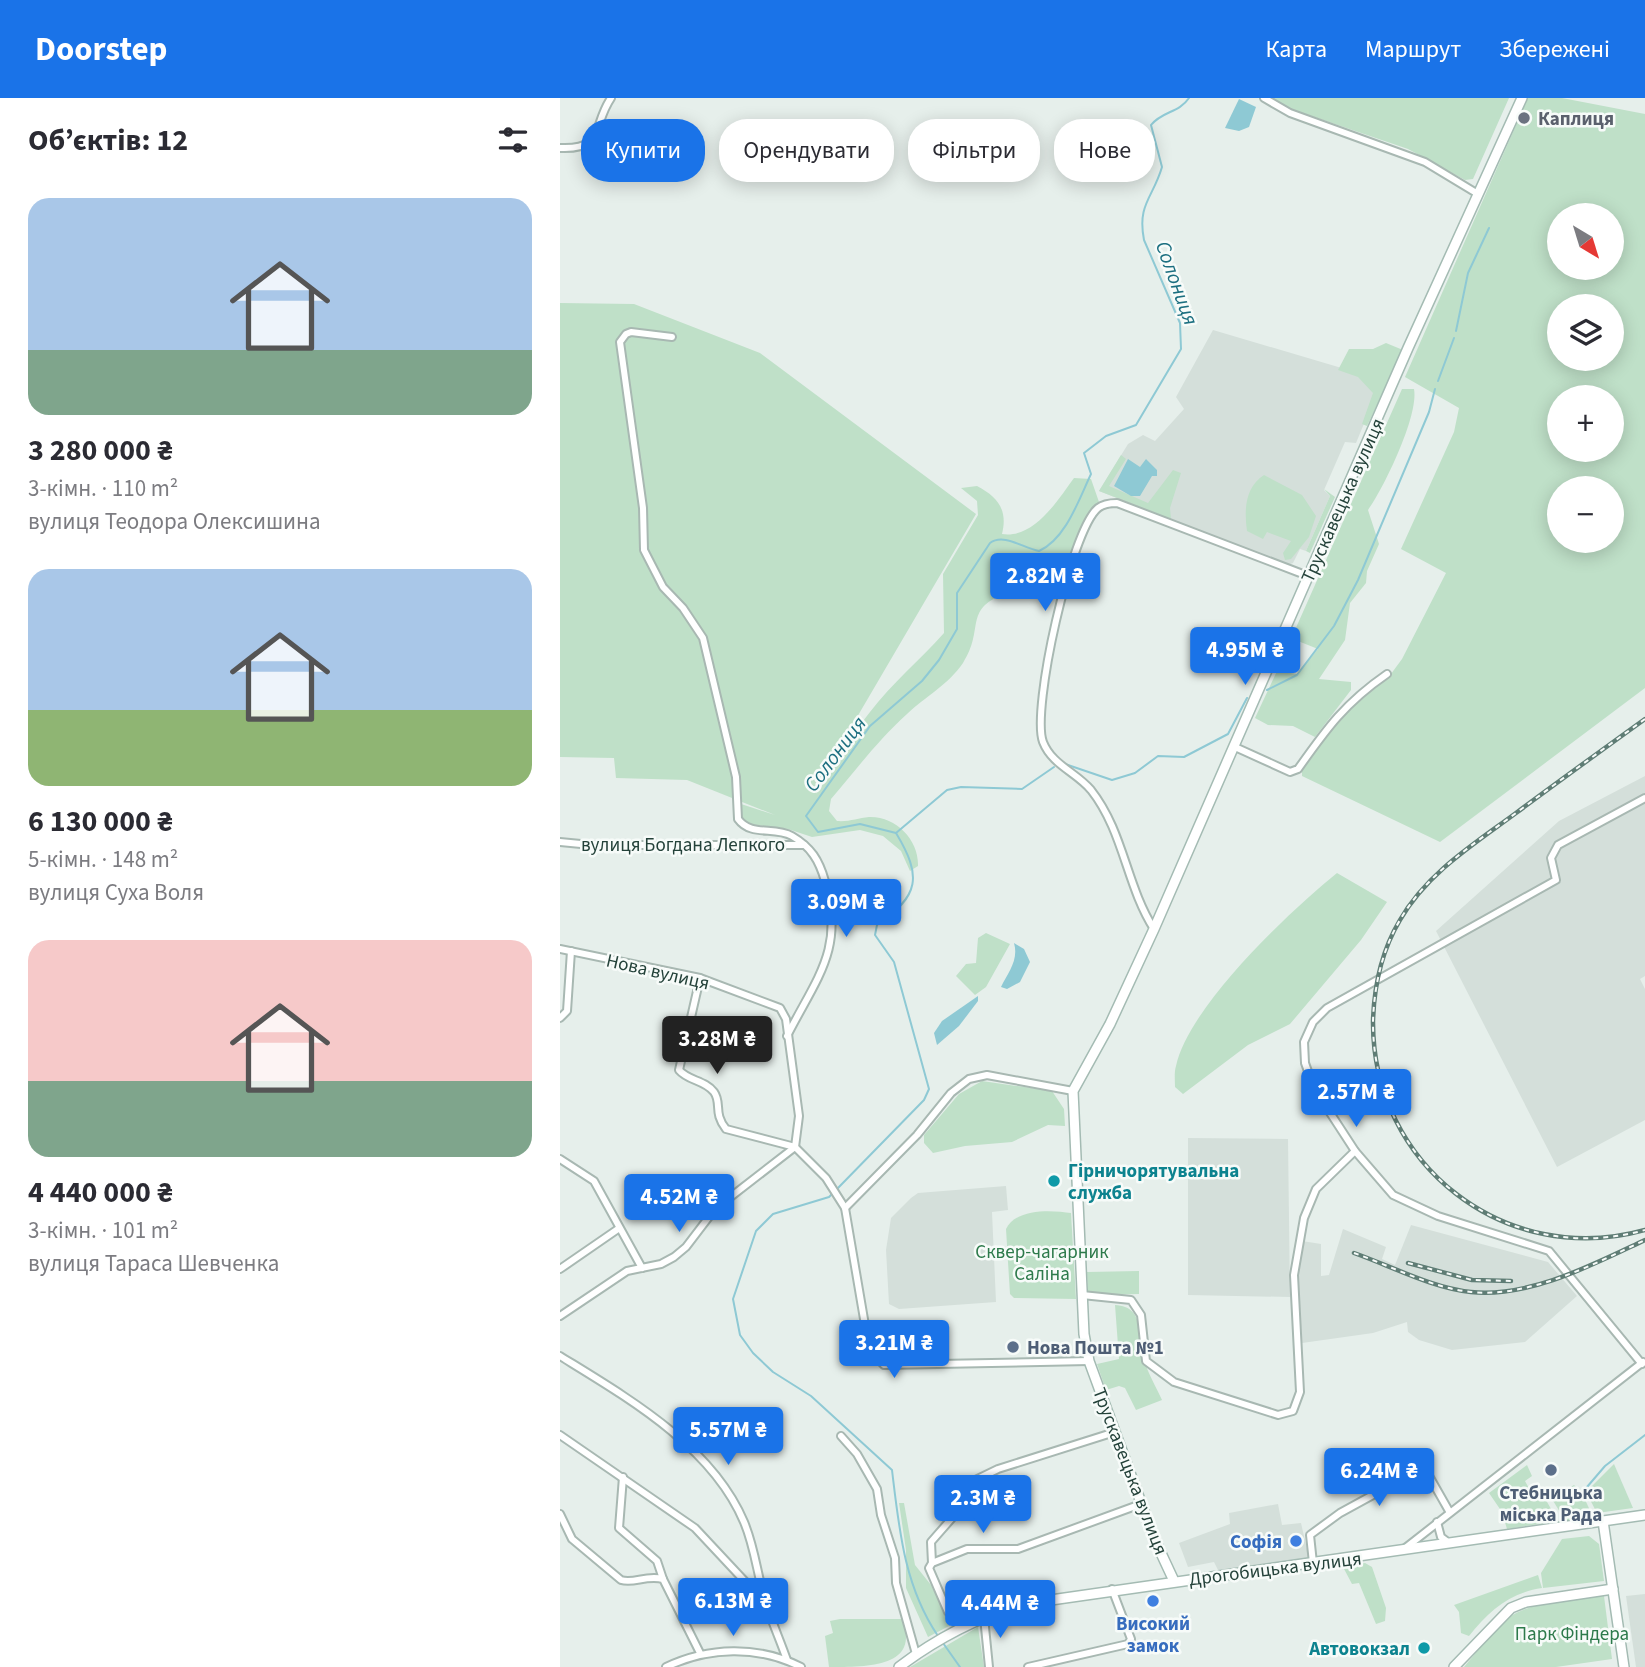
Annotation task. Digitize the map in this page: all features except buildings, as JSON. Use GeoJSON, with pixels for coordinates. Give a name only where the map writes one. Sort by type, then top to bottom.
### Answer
{"type":"FeatureCollection","features":[{"type":"Feature","properties":{"kind":"street"},"geometry":{"type":"LineString","coordinates":[[560,148],[582,147],[594,138],[611,98]]}},
{"type":"Feature","properties":{"kind":"street"},"geometry":{"type":"LineString","coordinates":[[1264,98],[1290,113],[1425,162],[1478,194]]}},
{"type":"Feature","properties":{"kind":"street","name":"Трускавецька вулиця"},"geometry":{"type":"LineString","coordinates":[[1174,1581],[1141,1504],[1089,1361],[1082,1295],[1073,1091],[1110,1024],[1154,929],[1308,576],[1522,98]]}},
{"type":"Feature","properties":{"kind":"street"},"geometry":{"type":"LineString","coordinates":[[672,337],[632,332],[626,334],[620,342],[643,508],[646,558],[663,587],[694,623],[706,647],[736,777],[738,819],[747,828],[788,834],[806,845],[821,867],[834,918],[828,955],[787,1035]]}},
{"type":"Feature","properties":{"kind":"street"},"geometry":{"type":"LineString","coordinates":[[1154,929],[1140,906],[1109,816],[1087,786],[1051,758],[1042,740],[1042,687],[1076,547],[1096,510],[1118,503],[1308,576]]}},
{"type":"Feature","properties":{"kind":"street"},"geometry":{"type":"LineString","coordinates":[[1235,747],[1290,772],[1298,769],[1336,716],[1387,674]]}},
{"type":"Feature","properties":{"kind":"street"},"geometry":{"type":"LineString","coordinates":[[1402,1550],[1643,1362],[1549,1251],[1405,1202],[1393,1195],[1355,1151],[1314,1088],[1305,1063],[1304,1042],[1312,1022],[1355,990],[1556,880],[1551,858],[1558,845],[1645,798]]}},
{"type":"Feature","properties":{"kind":"street","name":"вулиця Богдана Лепкого"},"geometry":{"type":"LineString","coordinates":[[560,842],[604,846],[806,845]]}},
{"type":"Feature","properties":{"kind":"street","name":"Нова вулиця"},"geometry":{"type":"LineString","coordinates":[[560,949],[700,978],[780,1008],[786,1019],[799,1116],[795,1147]]}},
{"type":"Feature","properties":{"kind":"street"},"geometry":{"type":"LineString","coordinates":[[560,1018],[567,1011],[571,951]]}},
{"type":"Feature","properties":{"kind":"street"},"geometry":{"type":"LineString","coordinates":[[700,978],[679,1070],[687,1078],[713,1090],[717,1100],[716,1113],[726,1129],[795,1147],[839,1195],[845,1208],[871,1351],[884,1365],[1089,1361]]}},
{"type":"Feature","properties":{"kind":"street"},"geometry":{"type":"LineString","coordinates":[[845,1208],[917,1135],[951,1093],[969,1079],[986,1075],[1073,1091]]}},
{"type":"Feature","properties":{"kind":"street"},"geometry":{"type":"LineString","coordinates":[[560,1315],[627,1271],[674,1257],[686,1247],[715,1209],[795,1147]]}},
{"type":"Feature","properties":{"kind":"street"},"geometry":{"type":"LineString","coordinates":[[1082,1295],[1131,1300],[1141,1314],[1146,1361],[1174,1382],[1278,1415],[1293,1411],[1300,1392],[1294,1275],[1304,1218],[1316,1189],[1355,1151]]}},
{"type":"Feature","properties":{"kind":"street"},"geometry":{"type":"LineString","coordinates":[[560,1159],[594,1181],[618,1229],[642,1268]]}},
{"type":"Feature","properties":{"kind":"street"},"geometry":{"type":"LineString","coordinates":[[560,1269],[618,1229]]}},
{"type":"Feature","properties":{"kind":"street"},"geometry":{"type":"LineString","coordinates":[[560,1356],[668,1430],[715,1472],[744,1520],[756,1552],[764,1598],[787,1660]]}},
{"type":"Feature","properties":{"kind":"street"},"geometry":{"type":"LineString","coordinates":[[965,1626],[948,1612],[929,1568],[932,1563],[932,1540],[952,1518],[959,1492],[965,1485],[998,1469],[1115,1432]]}},
{"type":"Feature","properties":{"kind":"street"},"geometry":{"type":"LineString","coordinates":[[560,1435],[695,1528],[753,1590],[764,1598]]}},
{"type":"Feature","properties":{"kind":"street"},"geometry":{"type":"LineString","coordinates":[[841,1436],[857,1454],[877,1489],[884,1528],[895,1558],[895,1583],[916,1654]]}},
{"type":"Feature","properties":{"kind":"street"},"geometry":{"type":"LineString","coordinates":[[1313,1563],[1310,1535],[1340,1513],[1424,1467],[1449,1511]]}},
{"type":"Feature","properties":{"kind":"street"},"geometry":{"type":"LineString","coordinates":[[623,1477],[619,1528],[657,1561],[663,1579],[700,1653]]}},
{"type":"Feature","properties":{"kind":"street"},"geometry":{"type":"LineString","coordinates":[[932,1563],[967,1549],[1018,1549],[1141,1504]]}},
{"type":"Feature","properties":{"kind":"street"},"geometry":{"type":"LineString","coordinates":[[560,1514],[572,1539],[621,1580],[630,1582],[648,1576],[663,1579]]}},
{"type":"Feature","properties":{"kind":"street","name":"Дрогобицька вулиця"},"geometry":{"type":"LineString","coordinates":[[899,1667],[932,1644],[984,1616],[1023,1604],[1112,1589],[1645,1515]]}},
{"type":"Feature","properties":{"kind":"street"},"geometry":{"type":"LineString","coordinates":[[1603,1521],[1623,1667]]}},
{"type":"Feature","properties":{"kind":"street"},"geometry":{"type":"LineString","coordinates":[[1437,1522],[1441,1537],[1449,1544]]}},
{"type":"Feature","properties":{"kind":"street"},"geometry":{"type":"LineString","coordinates":[[1028,1667],[1128,1644],[1130,1639],[1112,1589]]}},
{"type":"Feature","properties":{"kind":"street"},"geometry":{"type":"LineString","coordinates":[[1454,1667],[1511,1608],[1526,1602],[1613,1589]]}},
{"type":"Feature","properties":{"kind":"street"},"geometry":{"type":"LineString","coordinates":[[984,1616],[989,1667]]}},
{"type":"Feature","properties":{"kind":"street"},"geometry":{"type":"LineString","coordinates":[[666,1667],[700,1653],[747,1652],[787,1660],[801,1667]]}},
{"type":"Feature","properties":{"kind":"shaded area"},"geometry":{"type":"Polygon","coordinates":[[[1213,330],[1382,380],[1356,443],[1345,442],[1324,490],[1330,496],[1306,551],[1300,549],[1293,563],[1288,565],[1099,491],[1128,444],[1143,435],[1155,441],[1184,409],[1176,397],[1213,330]]]}},
{"type":"Feature","properties":{"kind":"shaded area"},"geometry":{"type":"Polygon","coordinates":[[[1645,776],[1645,976],[1640,979],[1645,989],[1645,1120],[1557,1167],[1436,931],[1559,821],[1645,776]]]}},
{"type":"Feature","properties":{"kind":"shaded area"},"geometry":{"type":"Polygon","coordinates":[[[1188,1138],[1288,1139],[1290,1297],[1188,1295],[1188,1138]]]}},
{"type":"Feature","properties":{"kind":"shaded area"},"geometry":{"type":"Polygon","coordinates":[[[1006,1186],[1008,1210],[992,1212],[996,1302],[899,1309],[889,1304],[886,1250],[891,1218],[918,1193],[1006,1186]]]}},
{"type":"Feature","properties":{"kind":"shaded area"},"geometry":{"type":"Polygon","coordinates":[[[1411,1225],[1548,1262],[1577,1296],[1525,1342],[1452,1350],[1419,1340],[1408,1332],[1407,1322],[1373,1333],[1302,1343],[1298,1275],[1302,1241],[1321,1244],[1321,1276],[1329,1275],[1343,1229],[1386,1247],[1382,1259],[1395,1265],[1411,1225]]]}},
{"type":"Feature","properties":{"kind":"shaded area"},"geometry":{"type":"Polygon","coordinates":[[[1278,1504],[1282,1525],[1301,1523],[1309,1558],[1218,1570],[1214,1562],[1188,1567],[1179,1543],[1230,1524],[1229,1513],[1278,1504]]]}},
{"type":"Feature","properties":{"kind":"shaded area"},"geometry":{"type":"Polygon","coordinates":[[[1645,1594],[1645,1667],[1636,1667],[1626,1596],[1645,1594]]]}},
{"type":"Feature","properties":{"kind":"green space"},"geometry":{"type":"Polygon","coordinates":[[[1271,98],[1509,98],[1473,179],[1465,180],[1408,149],[1285,107],[1271,98]]]}},
{"type":"Feature","properties":{"kind":"green space"},"geometry":{"type":"Polygon","coordinates":[[[1528,98],[1562,98],[1645,114],[1645,688],[1440,842],[1302,776],[1302,771],[1342,715],[1388,678],[1402,659],[1446,573],[1401,549],[1454,432],[1459,408],[1405,377],[1528,98]]]}},
{"type":"Feature","properties":{"kind":"green space"},"geometry":{"type":"Polygon","coordinates":[[[560,303],[634,304],[760,353],[976,514],[836,753],[816,794],[870,712],[944,633],[943,574],[978,515],[977,501],[961,488],[977,486],[991,495],[1000,505],[1004,518],[1002,534],[1014,534],[1035,524],[1044,516],[1074,478],[1091,479],[1099,502],[1088,515],[1065,564],[1045,573],[1015,565],[1004,594],[991,600],[979,614],[969,651],[957,671],[877,744],[831,799],[829,811],[837,821],[869,817],[897,825],[915,847],[918,866],[910,871],[901,851],[883,836],[860,830],[812,837],[788,829],[749,824],[739,816],[738,803],[775,815],[687,780],[616,778],[614,758],[560,757],[560,303]]]}},
{"type":"Feature","properties":{"kind":"green space"},"geometry":{"type":"Polygon","coordinates":[[[1386,343],[1403,350],[1367,426],[1362,424],[1373,393],[1358,377],[1338,370],[1349,349],[1373,349],[1386,343]]]}},
{"type":"Feature","properties":{"kind":"green space"},"geometry":{"type":"Polygon","coordinates":[[[1402,389],[1414,389],[1411,416],[1391,469],[1368,510],[1379,544],[1367,571],[1366,583],[1350,603],[1345,640],[1319,679],[1351,682],[1351,690],[1315,737],[1293,726],[1268,725],[1255,718],[1277,671],[1297,674],[1318,649],[1298,641],[1293,650],[1287,648],[1402,389]]]}},
{"type":"Feature","properties":{"kind":"green space"},"geometry":{"type":"Polygon","coordinates":[[[1121,455],[1126,459],[1109,486],[1148,503],[1173,470],[1181,473],[1170,508],[1171,519],[1099,491],[1121,455]]]}},
{"type":"Feature","properties":{"kind":"green space"},"geometry":{"type":"Polygon","coordinates":[[[1264,475],[1302,495],[1316,516],[1309,537],[1291,559],[1285,560],[1283,553],[1291,541],[1267,532],[1263,539],[1247,531],[1249,492],[1264,475]]]}},
{"type":"Feature","properties":{"kind":"green space"},"geometry":{"type":"Polygon","coordinates":[[[1324,489],[1335,497],[1310,553],[1306,551],[1330,496],[1324,489]]]}},
{"type":"Feature","properties":{"kind":"green space"},"geometry":{"type":"Polygon","coordinates":[[[1337,873],[1387,902],[1361,940],[1290,1024],[1248,1045],[1183,1094],[1175,1087],[1175,1068],[1185,1042],[1200,1016],[1268,935],[1337,873]]]}},
{"type":"Feature","properties":{"kind":"green space"},"geometry":{"type":"Polygon","coordinates":[[[986,933],[1010,944],[986,987],[975,995],[956,976],[966,964],[976,963],[978,938],[986,933]]]}},
{"type":"Feature","properties":{"kind":"green space"},"geometry":{"type":"Polygon","coordinates":[[[982,1081],[1052,1091],[1064,1109],[1065,1126],[1048,1125],[1012,1142],[965,1146],[933,1153],[924,1143],[924,1135],[959,1094],[982,1081]]]}},
{"type":"Feature","properties":{"kind":"green space","name":"Сквер-чагарник Саліна"},"geometry":{"type":"Polygon","coordinates":[[[1045,1211],[1071,1213],[1076,1299],[1014,1298],[1010,1294],[1006,1229],[1011,1222],[1026,1214],[1045,1211]]]}},
{"type":"Feature","properties":{"kind":"green space"},"geometry":{"type":"Polygon","coordinates":[[[1139,1271],[1139,1294],[1088,1295],[1087,1272],[1139,1271]]]}},
{"type":"Feature","properties":{"kind":"green space"},"geometry":{"type":"Polygon","coordinates":[[[1115,1305],[1132,1311],[1136,1317],[1143,1358],[1162,1400],[1136,1410],[1125,1388],[1119,1386],[1106,1390],[1097,1364],[1119,1359],[1115,1305]]]}},
{"type":"Feature","properties":{"kind":"green space"},"geometry":{"type":"Polygon","coordinates":[[[1614,1464],[1633,1508],[1597,1513],[1586,1492],[1614,1464]]]}},
{"type":"Feature","properties":{"kind":"green space"},"geometry":{"type":"Polygon","coordinates":[[[1527,1465],[1532,1476],[1525,1481],[1531,1492],[1539,1488],[1558,1521],[1507,1529],[1502,1512],[1489,1493],[1527,1465]]]}},
{"type":"Feature","properties":{"kind":"green space"},"geometry":{"type":"Polygon","coordinates":[[[1574,1485],[1582,1493],[1593,1517],[1566,1522],[1552,1499],[1574,1485]]]}},
{"type":"Feature","properties":{"kind":"green space"},"geometry":{"type":"Polygon","coordinates":[[[899,1503],[904,1503],[915,1565],[931,1585],[951,1625],[928,1637],[906,1588],[906,1550],[899,1503]]]}},
{"type":"Feature","properties":{"kind":"green space"},"geometry":{"type":"Polygon","coordinates":[[[1589,1536],[1599,1544],[1604,1581],[1543,1588],[1541,1573],[1562,1539],[1589,1536]]]}},
{"type":"Feature","properties":{"kind":"green space"},"geometry":{"type":"Polygon","coordinates":[[[1365,1563],[1372,1567],[1386,1608],[1385,1621],[1376,1624],[1359,1583],[1352,1584],[1343,1567],[1365,1563]]]}},
{"type":"Feature","properties":{"kind":"green space"},"geometry":{"type":"Polygon","coordinates":[[[1538,1575],[1542,1588],[1519,1594],[1501,1604],[1469,1636],[1461,1633],[1459,1612],[1454,1605],[1538,1575]]]}},
{"type":"Feature","properties":{"kind":"green space","name":"Парк Фіндера"},"geometry":{"type":"Polygon","coordinates":[[[1604,1596],[1612,1659],[1556,1667],[1464,1667],[1496,1629],[1518,1612],[1554,1602],[1604,1596]]]}},
{"type":"Feature","properties":{"kind":"green space"},"geometry":{"type":"Polygon","coordinates":[[[902,1619],[906,1635],[904,1647],[888,1661],[860,1666],[829,1667],[825,1636],[833,1633],[830,1621],[902,1619]]]}},
{"type":"Feature","properties":{"kind":"green space"},"geometry":{"type":"Polygon","coordinates":[[[978,1627],[984,1667],[910,1667],[978,1627]]]}},
{"type":"Feature","properties":{"kind":"water"},"geometry":{"type":"Polygon","coordinates":[[[1239,99],[1256,107],[1249,127],[1239,131],[1225,128],[1239,99]]]}},
{"type":"Feature","properties":{"kind":"water"},"geometry":{"type":"Polygon","coordinates":[[[1128,459],[1140,467],[1146,459],[1157,470],[1157,476],[1152,476],[1140,496],[1131,496],[1114,486],[1128,459]]]}},
{"type":"Feature","properties":{"kind":"water"},"geometry":{"type":"Polygon","coordinates":[[[1014,943],[1024,949],[1030,962],[1020,982],[1007,989],[1001,987],[1014,961],[1014,943]]]}},
{"type":"Feature","properties":{"kind":"water"},"geometry":{"type":"Polygon","coordinates":[[[978,996],[978,1001],[959,1026],[937,1045],[934,1033],[942,1021],[978,996]]]}},
{"type":"Feature","properties":{"kind":"waterway","name":"Солониця"},"geometry":{"type":"LineString","coordinates":[[837,1189],[924,1100],[929,1089],[894,962],[875,935],[877,925],[902,904],[909,894],[913,873],[896,833],[860,824],[818,832],[806,816],[870,726],[922,681],[939,660],[957,629],[957,593],[990,543],[1007,540],[1039,551],[1057,537],[1071,517],[1091,474],[1084,453],[1106,436],[1136,425],[1181,349],[1180,323],[1144,240],[1142,228],[1144,209],[1162,167],[1151,125],[1155,120],[1180,107],[1189,98]]}},
{"type":"Feature","properties":{"kind":"waterway"},"geometry":{"type":"LineString","coordinates":[[1456,331],[1468,273],[1489,228]]}},
{"type":"Feature","properties":{"kind":"waterway"},"geometry":{"type":"LineString","coordinates":[[1438,381],[1454,338]]}},
{"type":"Feature","properties":{"kind":"waterway"},"geometry":{"type":"LineString","coordinates":[[1267,690],[1297,675],[1334,626],[1358,580],[1429,412],[1435,389]]}},
{"type":"Feature","properties":{"kind":"waterway"},"geometry":{"type":"LineString","coordinates":[[1065,764],[1112,780],[1135,773],[1158,756],[1184,757],[1228,734],[1247,698]]}},
{"type":"Feature","properties":{"kind":"waterway"},"geometry":{"type":"LineString","coordinates":[[896,833],[947,790],[961,787],[1022,789],[1054,767]]}},
{"type":"Feature","properties":{"kind":"waterway","name":"Солониця"},"geometry":{"type":"LineString","coordinates":[[833,1193],[829,1197],[773,1214],[756,1231],[733,1299],[740,1335],[753,1353],[773,1372],[811,1396],[892,1470],[910,1577],[917,1597],[938,1636]]}},
{"type":"Feature","properties":{"kind":"waterway"},"geometry":{"type":"LineString","coordinates":[[1587,1487],[1605,1466],[1645,1435]]}},
{"type":"Feature","properties":{"kind":"waterway","name":"Солониця"},"geometry":{"type":"LineString","coordinates":[[943,1643],[960,1667]]}},
{"type":"Feature","properties":{"kind":"railway"},"geometry":{"type":"LineString","coordinates":[[1645,719],[1468,848],[1424,888],[1400,920],[1388,944],[1377,982],[1373,1021],[1379,1073],[1396,1120],[1422,1161],[1456,1194],[1498,1219],[1544,1234],[1593,1238],[1645,1230]]}},
{"type":"Feature","properties":{"kind":"railway"},"geometry":{"type":"LineString","coordinates":[[1354,1253],[1441,1286],[1471,1292],[1493,1292],[1539,1285],[1645,1240]]}},
{"type":"Feature","properties":{"kind":"railway"},"geometry":{"type":"LineString","coordinates":[[1408,1263],[1472,1280],[1511,1281]]}},
{"type":"Feature","properties":{"kind":"place","name":"Каплиця"},"geometry":{"type":"Point","coordinates":[1524,118]}},
{"type":"Feature","properties":{"kind":"place","name":"Гірничорятувальна служба"},"geometry":{"type":"Point","coordinates":[1054,1181]}},
{"type":"Feature","properties":{"kind":"place","name":"Нова Пошта №1"},"geometry":{"type":"Point","coordinates":[1013,1347]}},
{"type":"Feature","properties":{"kind":"place","name":"Стебницька міська Рада"},"geometry":{"type":"Point","coordinates":[1551,1470]}},
{"type":"Feature","properties":{"kind":"place","name":"Софія"},"geometry":{"type":"Point","coordinates":[1296,1541]}},
{"type":"Feature","properties":{"kind":"place","name":"Високий замок"},"geometry":{"type":"Point","coordinates":[1153,1601]}},
{"type":"Feature","properties":{"kind":"place","name":"Автовокзал"},"geometry":{"type":"Point","coordinates":[1424,1648]}}]}
